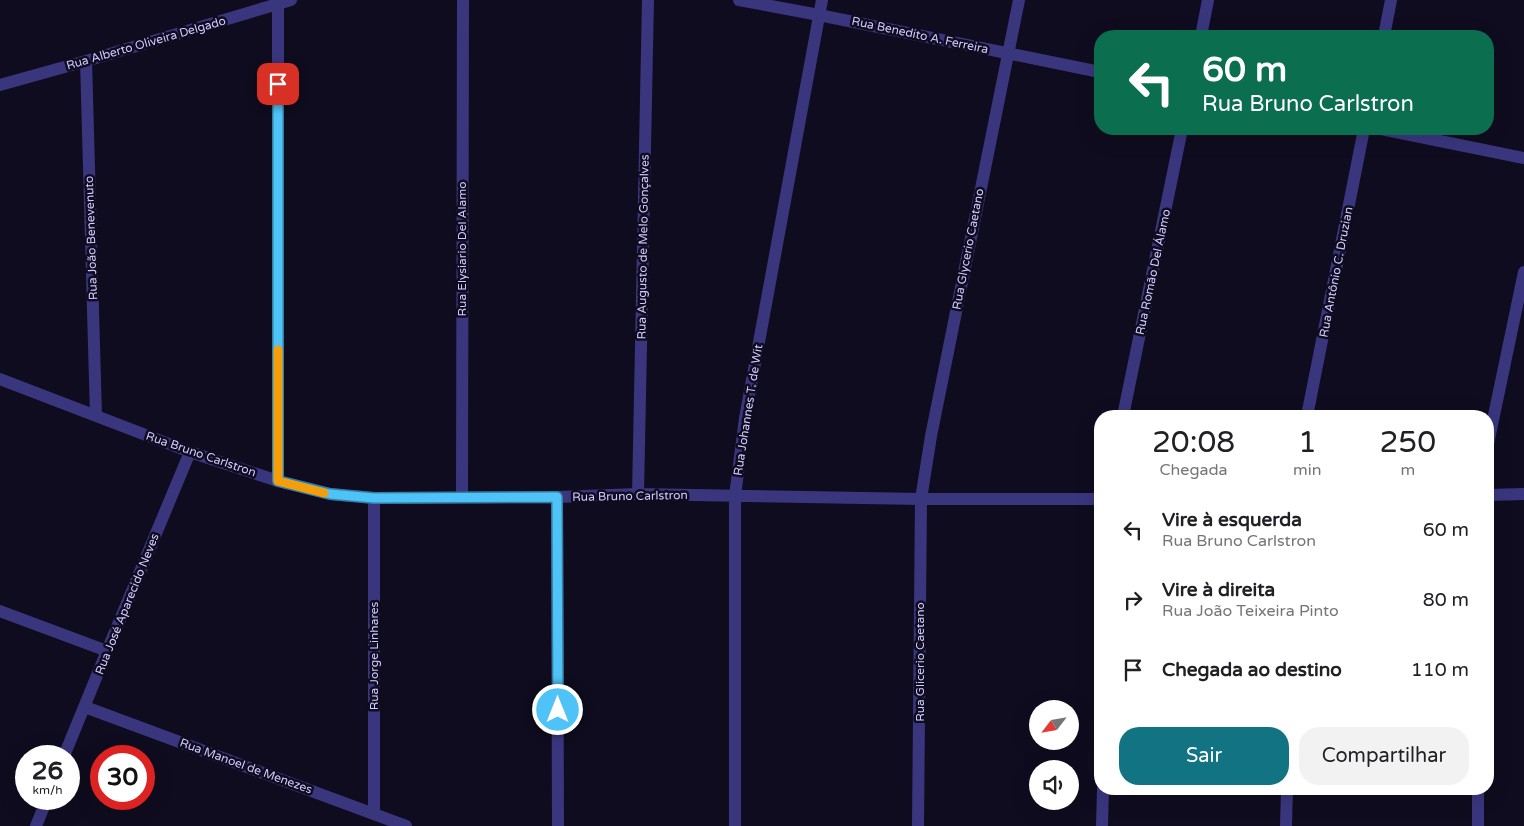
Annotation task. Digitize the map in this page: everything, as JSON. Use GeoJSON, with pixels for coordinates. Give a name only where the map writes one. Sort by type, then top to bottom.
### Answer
{"type":"FeatureCollection","features":[{"type":"Feature","properties":{"kind":"street","name":"Rua Alberto Oliveira Delgado"},"geometry":{"type":"LineString","coordinates":[[0,85],[291,0]]}},
{"type":"Feature","properties":{"kind":"street","name":"Rua Elysiario Del Alamo"},"geometry":{"type":"LineString","coordinates":[[462,497],[463,0]]}},
{"type":"Feature","properties":{"kind":"street","name":"Rua Augusto de Melo Gonçalves"},"geometry":{"type":"LineString","coordinates":[[638,494],[648,0]]}},
{"type":"Feature","properties":{"kind":"street","name":"Rua Benedito A. Ferreira"},"geometry":{"type":"LineString","coordinates":[[739,0],[1094,71]]}},
{"type":"Feature","properties":{"kind":"street","name":"Rua Johannes T. de Wit"},"geometry":{"type":"LineString","coordinates":[[735,826],[735,496],[745,418],[822,0]]}},
{"type":"Feature","properties":{"kind":"street","name":"Rua Glycerio Caetano"},"geometry":{"type":"LineString","coordinates":[[921,499],[933,427],[1019,0]]}},
{"type":"Feature","properties":{"kind":"street"},"geometry":{"type":"LineString","coordinates":[[1202,30],[1208,0]]}},
{"type":"Feature","properties":{"kind":"street"},"geometry":{"type":"LineString","coordinates":[[1385,30],[1391,0]]}},
{"type":"Feature","properties":{"kind":"street"},"geometry":{"type":"LineString","coordinates":[[278,4],[278,481]]}},
{"type":"Feature","properties":{"kind":"street","name":"Rua João Benevenuto"},"geometry":{"type":"LineString","coordinates":[[86,61],[96,416]]}},
{"type":"Feature","properties":{"kind":"street","name":"Rua Romão Del Álamo"},"geometry":{"type":"LineString","coordinates":[[1124,410],[1181,135]]}},
{"type":"Feature","properties":{"kind":"street","name":"Rua Antônio C. Druzian"},"geometry":{"type":"LineString","coordinates":[[1308,410],[1363,135]]}},
{"type":"Feature","properties":{"kind":"street"},"geometry":{"type":"LineString","coordinates":[[1411,135],[1524,158]]}},
{"type":"Feature","properties":{"kind":"street"},"geometry":{"type":"LineString","coordinates":[[1494,415],[1524,272]]}},
{"type":"Feature","properties":{"kind":"street","name":"Rua Bruno Carlstron"},"geometry":{"type":"LineString","coordinates":[[0,379],[190,452],[278,481],[330,494],[374,498],[557,497],[638,494],[921,499],[1094,499]]}},
{"type":"Feature","properties":{"kind":"street","name":"Rua José Aparecido Neves"},"geometry":{"type":"LineString","coordinates":[[69,745],[106,651],[190,452]]}},
{"type":"Feature","properties":{"kind":"street"},"geometry":{"type":"LineString","coordinates":[[1494,495],[1524,494]]}},
{"type":"Feature","properties":{"kind":"street"},"geometry":{"type":"LineString","coordinates":[[557,497],[558,826]]}},
{"type":"Feature","properties":{"kind":"street","name":"Rua Jorge Linhares"},"geometry":{"type":"LineString","coordinates":[[374,498],[374,814]]}},
{"type":"Feature","properties":{"kind":"street","name":"Rua Glicerio Caetano"},"geometry":{"type":"LineString","coordinates":[[918,826],[921,499]]}},
{"type":"Feature","properties":{"kind":"street"},"geometry":{"type":"LineString","coordinates":[[0,611],[106,651]]}},
{"type":"Feature","properties":{"kind":"street","name":"Rua Manoel de Menezes"},"geometry":{"type":"LineString","coordinates":[[85,707],[406,826]]}},
{"type":"Feature","properties":{"kind":"street"},"geometry":{"type":"LineString","coordinates":[[1102,826],[1103,795]]}},
{"type":"Feature","properties":{"kind":"street"},"geometry":{"type":"LineString","coordinates":[[1286,826],[1287,795]]}},
{"type":"Feature","properties":{"kind":"street"},"geometry":{"type":"LineString","coordinates":[[1478,795],[1478,826]]}},
{"type":"Feature","properties":{"kind":"street"},"geometry":{"type":"LineString","coordinates":[[36,826],[43,810]]}},
{"type":"Feature","properties":{"kind":"slow traffic"},"geometry":{"type":"LineString","coordinates":[[278,350],[278,481],[324,493]]}},
{"type":"Feature","properties":{"kind":"route"},"geometry":{"type":"LineString","coordinates":[[278,84],[278,481],[330,494],[374,498],[557,497],[558,710]]}}]}
